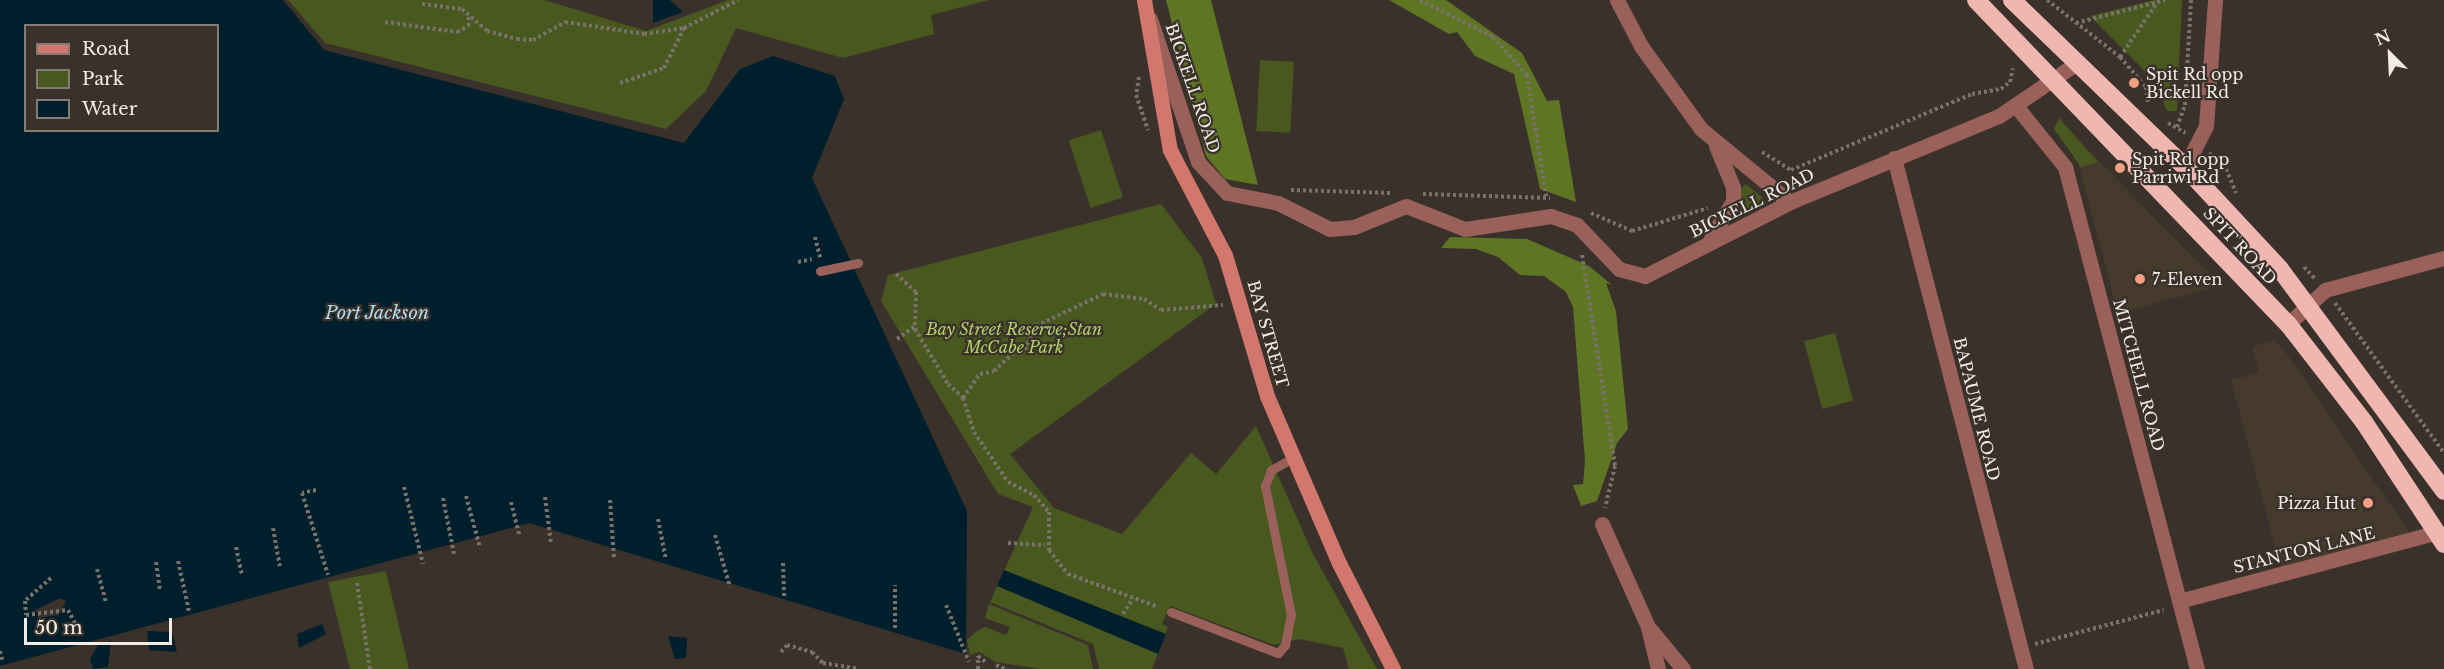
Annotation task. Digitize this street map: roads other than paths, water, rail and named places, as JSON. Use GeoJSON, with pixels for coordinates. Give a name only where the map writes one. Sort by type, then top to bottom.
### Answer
{"type":"FeatureCollection","features":[{"type":"Feature","properties":{"kind":"highway","name":"SPIT ROAD"},"geometry":{"type":"LineString","coordinates":[[1976,0],[2288,324],[2364,422],[2441,538]]}},
{"type":"Feature","properties":{"kind":"highway","name":"SPIT ROAD"},"geometry":{"type":"LineString","coordinates":[[2012,0],[2185,167],[2308,304],[2444,491]]}},
{"type":"Feature","properties":{"kind":"street"},"geometry":{"type":"LineString","coordinates":[[1617,0],[1675,96],[1714,143],[1790,202]]}},
{"type":"Feature","properties":{"kind":"street"},"geometry":{"type":"LineString","coordinates":[[2185,167],[2206,126],[2215,0]]}},
{"type":"Feature","properties":{"kind":"street","name":"BICKELL ROAD"},"geometry":{"type":"LineString","coordinates":[[1146,7],[1205,174],[1227,192],[1278,203],[1330,229],[1354,226],[1406,206],[1465,230],[1539,216],[1577,225],[1630,275],[1659,273],[1707,243],[1790,202],[2016,106],[2057,82],[2077,63]]}},
{"type":"Feature","properties":{"kind":"street","name":"BAY STREET"},"geometry":{"type":"LineString","coordinates":[[1146,7],[1159,112],[1170,150],[1184,186],[1221,246],[1241,300],[1267,396],[1293,458],[1393,669]]}},
{"type":"Feature","properties":{"kind":"street","name":"MITCHELL ROAD"},"geometry":{"type":"LineString","coordinates":[[2016,106],[2065,167],[2197,669]]}},
{"type":"Feature","properties":{"kind":"street"},"geometry":{"type":"LineString","coordinates":[[1707,243],[1733,201],[1733,187],[1714,143]]}},
{"type":"Feature","properties":{"kind":"street","name":"BAPAUME ROAD"},"geometry":{"type":"LineString","coordinates":[[1894,158],[2026,669]]}},
{"type":"Feature","properties":{"kind":"street"},"geometry":{"type":"LineString","coordinates":[[2288,324],[2325,290],[2444,258]]}},
{"type":"Feature","properties":{"kind":"street"},"geometry":{"type":"LineString","coordinates":[[1602,524],[1648,627],[1658,669]]}},
{"type":"Feature","properties":{"kind":"street","name":"STANTON LANE"},"geometry":{"type":"LineString","coordinates":[[2179,601],[2441,538]]}},
{"type":"Feature","properties":{"kind":"street"},"geometry":{"type":"LineString","coordinates":[[1648,627],[1683,669]]}},
{"type":"Feature","properties":{"kind":"lane"},"geometry":{"type":"LineString","coordinates":[[820,271],[858,263]]}},
{"type":"Feature","properties":{"kind":"lane"},"geometry":{"type":"LineString","coordinates":[[1170,608],[1278,652],[1286,645],[1291,615],[1265,486],[1270,470],[1293,458]]}},
{"type":"Feature","properties":{"kind":"water","name":"Port Jackson"},"geometry":{"type":"Polygon","coordinates":[[[0,0],[283,0],[324,50],[684,143],[740,69],[773,56],[835,76],[844,99],[812,178],[967,511],[966,654],[529,523],[0,666],[0,0]],[[60,598],[29,613],[37,611],[38,618],[59,615],[66,601],[60,598]]]}},
{"type":"Feature","properties":{"kind":"water"},"geometry":{"type":"Polygon","coordinates":[[[653,0],[670,0],[683,12],[653,23],[653,0]]]}},
{"type":"Feature","properties":{"kind":"water"},"geometry":{"type":"Polygon","coordinates":[[[1004,570],[1166,634],[1158,654],[997,586],[1004,570]]]}},
{"type":"Feature","properties":{"kind":"water"},"geometry":{"type":"Polygon","coordinates":[[[322,624],[326,634],[299,648],[297,634],[322,624]]]}},
{"type":"Feature","properties":{"kind":"water"},"geometry":{"type":"Polygon","coordinates":[[[147,631],[172,632],[177,652],[149,650],[147,631]]]}},
{"type":"Feature","properties":{"kind":"water"},"geometry":{"type":"Polygon","coordinates":[[[668,636],[687,638],[686,658],[675,659],[668,636]]]}},
{"type":"Feature","properties":{"kind":"water"},"geometry":{"type":"Polygon","coordinates":[[[111,641],[108,667],[93,669],[90,659],[98,645],[111,641]]]}},
{"type":"Feature","properties":{"kind":"place","name":"Spit Rd opp Bickell Rd"},"geometry":{"type":"Point","coordinates":[2134,83]}},
{"type":"Feature","properties":{"kind":"place","name":"Spit Rd opp Parriwi Rd"},"geometry":{"type":"Point","coordinates":[2120,168]}},
{"type":"Feature","properties":{"kind":"place","name":"7-Eleven"},"geometry":{"type":"Point","coordinates":[2140,279]}},
{"type":"Feature","properties":{"kind":"place","name":"Pizza Hut"},"geometry":{"type":"Point","coordinates":[2368,503]}},
{"type":"Feature","properties":{"kind":"park label","name":"Bay Street Reserve;Stan McCabe Park"},"geometry":{"type":"Point","coordinates":[1014,338]}}]}
